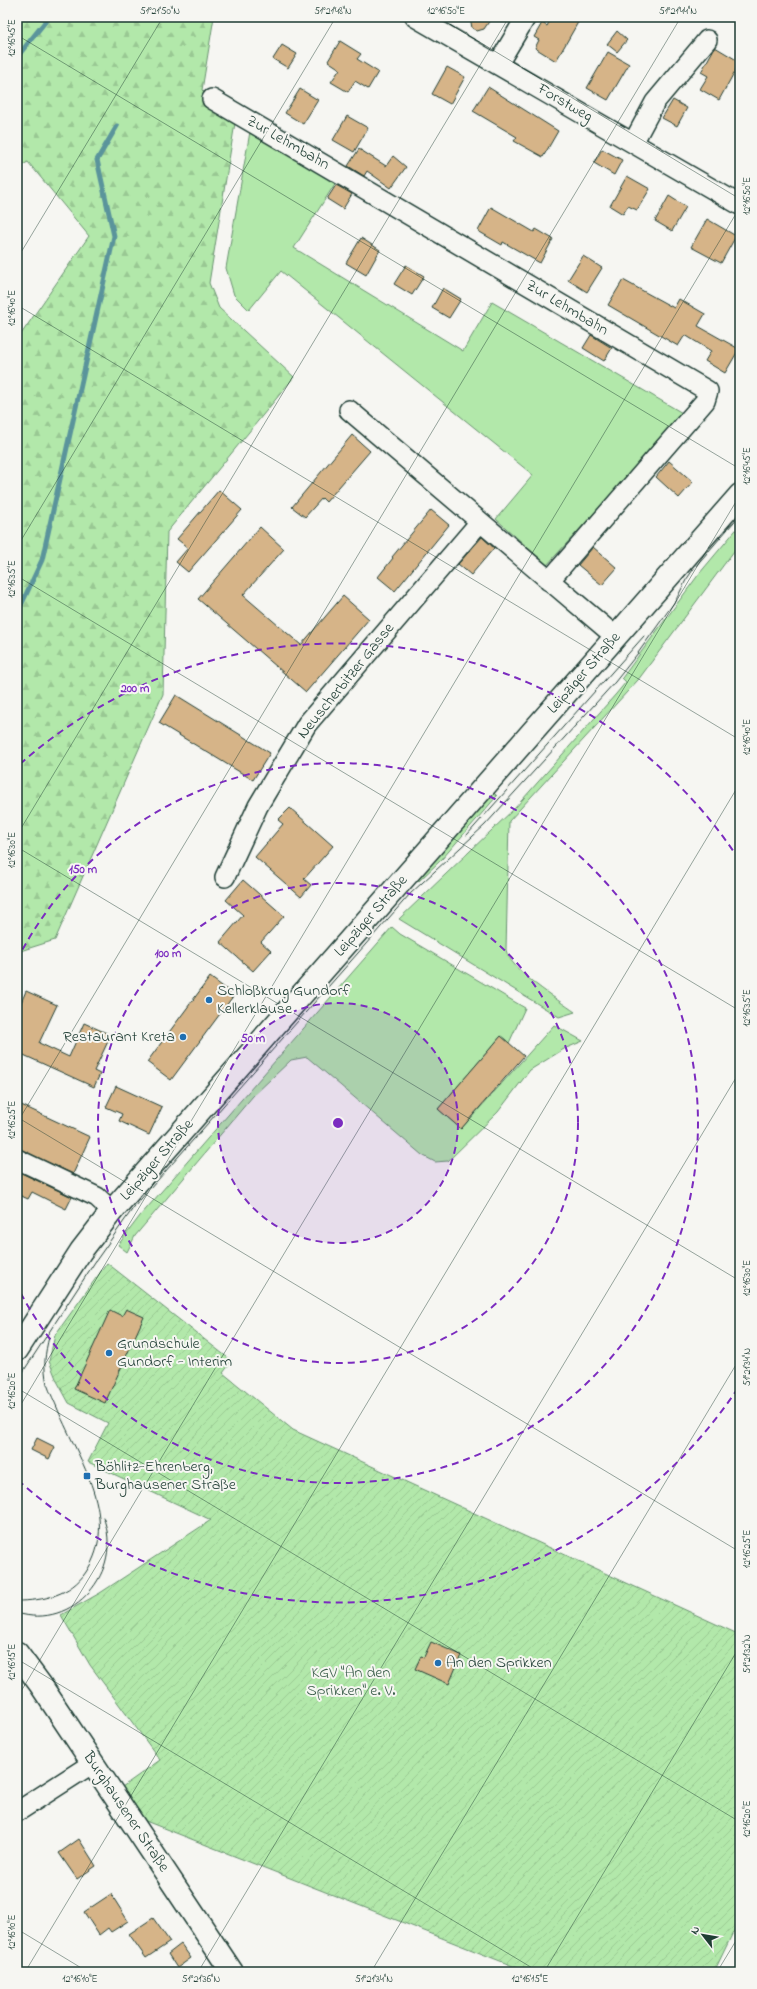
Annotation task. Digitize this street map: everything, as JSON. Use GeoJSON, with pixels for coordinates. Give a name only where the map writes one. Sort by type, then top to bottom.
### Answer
{"type":"FeatureCollection","features":[{"type":"Feature","properties":{"kind":"street","name":"Forstweg"},"geometry":{"type":"LineString","coordinates":[[415,17],[740,205]]}},
{"type":"Feature","properties":{"kind":"street"},"geometry":{"type":"LineString","coordinates":[[498,64],[526,17]]}},
{"type":"Feature","properties":{"kind":"street"},"geometry":{"type":"LineString","coordinates":[[633,143],[655,102],[708,40]]}},
{"type":"Feature","properties":{"kind":"street","name":"Zur Lehmbahn"},"geometry":{"type":"LineString","coordinates":[[212,99],[708,391],[705,402],[549,581]]}},
{"type":"Feature","properties":{"kind":"street"},"geometry":{"type":"LineString","coordinates":[[349,410],[616,637]]}},
{"type":"Feature","properties":{"kind":"street","name":"Leipziger Straße"},"geometry":{"type":"LineString","coordinates":[[17,1350],[81,1251],[112,1211],[740,495]]}},
{"type":"Feature","properties":{"kind":"street","name":"Neuscherbitzer Gasse"},"geometry":{"type":"LineString","coordinates":[[225,877],[258,806],[307,724],[480,522]]}},
{"type":"Feature","properties":{"kind":"street"},"geometry":{"type":"LineString","coordinates":[[17,1159],[97,1197],[112,1211]]}},
{"type":"Feature","properties":{"kind":"street","name":"Burghausener Straße"},"geometry":{"type":"LineString","coordinates":[[17,1653],[40,1684],[232,1972]]}},
{"type":"Feature","properties":{"kind":"street"},"geometry":{"type":"LineString","coordinates":[[17,1812],[93,1763]]}},
{"type":"Feature","properties":{"kind":"green space"},"geometry":{"type":"Polygon","coordinates":[[[17,17],[214,17],[202,90],[235,123],[209,283],[219,308],[294,377],[167,532],[163,694],[55,940],[17,952],[17,340],[89,236],[28,162],[17,168],[17,17]]]}},
{"type":"Feature","properties":{"kind":"green space"},"geometry":{"type":"Polygon","coordinates":[[[251,126],[338,179],[294,248],[463,351],[492,302],[684,414],[547,565],[496,519],[533,475],[281,271],[249,310],[234,295],[226,268],[251,126]]]}},
{"type":"Feature","properties":{"kind":"green space"},"geometry":{"type":"Polygon","coordinates":[[[740,525],[740,543],[638,680],[509,821],[506,950],[509,958],[525,975],[575,1012],[559,1017],[399,919],[515,808],[616,694],[626,682],[622,678],[699,574],[740,525]]]}},
{"type":"Feature","properties":{"kind":"green space"},"geometry":{"type":"Polygon","coordinates":[[[492,791],[497,796],[442,859],[418,882],[415,880],[492,791]]]}},
{"type":"Feature","properties":{"kind":"green space"},"geometry":{"type":"Polygon","coordinates":[[[392,927],[400,934],[525,1008],[509,1043],[501,1036],[438,1109],[461,1129],[554,1025],[583,1041],[564,1049],[530,1070],[498,1112],[448,1161],[435,1162],[422,1155],[307,1057],[291,1060],[253,1096],[135,1236],[127,1252],[118,1245],[140,1216],[392,927]]]}},
{"type":"Feature","properties":{"kind":"green space","name":"KGV \"An den Sprikken\" e. V."},"geometry":{"type":"Polygon","coordinates":[[[107,1263],[232,1361],[223,1373],[293,1430],[740,1635],[740,1918],[714,1972],[528,1972],[143,1820],[122,1787],[160,1760],[90,1665],[61,1615],[100,1593],[211,1520],[88,1462],[108,1423],[69,1403],[57,1381],[49,1361],[55,1335],[107,1263]]]}},
{"type":"Feature","properties":{"kind":"building"},"geometry":{"type":"Polygon","coordinates":[[[470,17],[492,17],[484,29],[477,31],[472,28],[470,17]]]}},
{"type":"Feature","properties":{"kind":"building"},"geometry":{"type":"Polygon","coordinates":[[[552,17],[581,17],[556,61],[535,48],[539,40],[534,37],[542,23],[547,26],[552,17]]]}},
{"type":"Feature","properties":{"kind":"building"},"geometry":{"type":"Polygon","coordinates":[[[617,31],[627,40],[617,52],[607,44],[617,31]]]}},
{"type":"Feature","properties":{"kind":"building"},"geometry":{"type":"Polygon","coordinates":[[[340,41],[361,54],[357,59],[378,72],[368,89],[355,81],[348,92],[331,82],[340,69],[328,61],[340,41]]]}},
{"type":"Feature","properties":{"kind":"building"},"geometry":{"type":"Polygon","coordinates":[[[282,45],[297,54],[288,68],[273,59],[282,45]]]}},
{"type":"Feature","properties":{"kind":"building"},"geometry":{"type":"Polygon","coordinates":[[[715,47],[740,62],[719,100],[700,89],[708,76],[701,72],[715,47]]]}},
{"type":"Feature","properties":{"kind":"building"},"geometry":{"type":"Polygon","coordinates":[[[608,52],[629,64],[608,100],[587,88],[608,52]]]}},
{"type":"Feature","properties":{"kind":"building"},"geometry":{"type":"Polygon","coordinates":[[[447,67],[465,77],[450,104],[432,94],[447,67]]]}},
{"type":"Feature","properties":{"kind":"building"},"geometry":{"type":"Polygon","coordinates":[[[488,87],[558,131],[543,157],[514,141],[517,137],[473,111],[488,87]]]}},
{"type":"Feature","properties":{"kind":"building"},"geometry":{"type":"Polygon","coordinates":[[[300,89],[318,100],[303,124],[285,113],[300,89]]]}},
{"type":"Feature","properties":{"kind":"building"},"geometry":{"type":"Polygon","coordinates":[[[673,100],[687,108],[677,126],[662,118],[673,100]]]}},
{"type":"Feature","properties":{"kind":"building"},"geometry":{"type":"Polygon","coordinates":[[[347,116],[368,128],[354,152],[333,140],[347,116]]]}},
{"type":"Feature","properties":{"kind":"building"},"geometry":{"type":"Polygon","coordinates":[[[359,149],[386,166],[393,156],[406,167],[391,188],[367,171],[364,176],[348,166],[359,149]]]}},
{"type":"Feature","properties":{"kind":"building"},"geometry":{"type":"Polygon","coordinates":[[[602,149],[622,160],[614,175],[594,163],[602,149]]]}},
{"type":"Feature","properties":{"kind":"building"},"geometry":{"type":"Polygon","coordinates":[[[627,176],[650,189],[637,210],[628,206],[623,214],[610,206],[627,176]]]}},
{"type":"Feature","properties":{"kind":"building"},"geometry":{"type":"Polygon","coordinates":[[[336,185],[352,194],[343,209],[327,199],[336,185]]]}},
{"type":"Feature","properties":{"kind":"building"},"geometry":{"type":"Polygon","coordinates":[[[669,196],[686,207],[672,231],[655,221],[669,196]]]}},
{"type":"Feature","properties":{"kind":"building"},"geometry":{"type":"Polygon","coordinates":[[[491,207],[534,232],[536,229],[553,239],[540,263],[503,242],[502,245],[478,231],[491,207]]]}},
{"type":"Feature","properties":{"kind":"building"},"geometry":{"type":"Polygon","coordinates":[[[707,219],[736,236],[721,263],[691,247],[707,219]]]}},
{"type":"Feature","properties":{"kind":"building"},"geometry":{"type":"Polygon","coordinates":[[[361,238],[380,250],[366,275],[346,263],[361,238]]]}},
{"type":"Feature","properties":{"kind":"building"},"geometry":{"type":"Polygon","coordinates":[[[583,256],[602,268],[587,292],[568,280],[583,256]]]}},
{"type":"Feature","properties":{"kind":"building"},"geometry":{"type":"Polygon","coordinates":[[[406,265],[424,276],[412,295],[394,284],[406,265]]]}},
{"type":"Feature","properties":{"kind":"building"},"geometry":{"type":"Polygon","coordinates":[[[623,280],[674,308],[679,299],[705,314],[698,326],[739,349],[725,373],[705,361],[711,351],[685,335],[678,346],[608,305],[623,280]]]}},
{"type":"Feature","properties":{"kind":"building"},"geometry":{"type":"Polygon","coordinates":[[[443,288],[461,299],[449,318],[432,308],[443,288]]]}},
{"type":"Feature","properties":{"kind":"building"},"geometry":{"type":"Polygon","coordinates":[[[591,335],[612,348],[604,361],[583,348],[591,335]]]}},
{"type":"Feature","properties":{"kind":"building"},"geometry":{"type":"Polygon","coordinates":[[[352,435],[370,451],[326,502],[322,498],[305,517],[292,507],[352,435]]]}},
{"type":"Feature","properties":{"kind":"building"},"geometry":{"type":"Polygon","coordinates":[[[669,461],[693,482],[679,498],[656,477],[669,461]]]}},
{"type":"Feature","properties":{"kind":"building"},"geometry":{"type":"Polygon","coordinates":[[[219,490],[242,510],[188,572],[176,562],[188,548],[177,539],[219,490]]]}},
{"type":"Feature","properties":{"kind":"building"},"geometry":{"type":"Polygon","coordinates":[[[431,510],[449,525],[395,591],[378,577],[393,558],[392,557],[431,510]]]}},
{"type":"Feature","properties":{"kind":"building"},"geometry":{"type":"Polygon","coordinates":[[[260,527],[284,549],[243,595],[301,645],[343,596],[369,619],[306,692],[198,599],[260,527]]]}},
{"type":"Feature","properties":{"kind":"building"},"geometry":{"type":"Polygon","coordinates":[[[482,537],[494,548],[471,575],[458,564],[482,537]]]}},
{"type":"Feature","properties":{"kind":"building"},"geometry":{"type":"Polygon","coordinates":[[[593,547],[617,568],[602,585],[578,565],[593,547]]]}},
{"type":"Feature","properties":{"kind":"building"},"geometry":{"type":"Polygon","coordinates":[[[176,695],[270,753],[253,780],[159,723],[176,695]]]}},
{"type":"Feature","properties":{"kind":"building"},"geometry":{"type":"Polygon","coordinates":[[[290,808],[333,846],[304,879],[311,885],[301,897],[255,857],[283,824],[278,820],[290,808]]]}},
{"type":"Feature","properties":{"kind":"building"},"geometry":{"type":"Polygon","coordinates":[[[243,880],[284,916],[261,942],[271,951],[253,971],[220,942],[243,915],[226,900],[243,880]]]}},
{"type":"Feature","properties":{"kind":"building"},"geometry":{"type":"Polygon","coordinates":[[[210,977],[234,995],[171,1080],[147,1062],[210,977]]]}},
{"type":"Feature","properties":{"kind":"building"},"geometry":{"type":"Polygon","coordinates":[[[26,991],[57,1005],[39,1043],[69,1057],[84,1023],[111,1035],[94,1071],[100,1074],[94,1087],[17,1052],[17,1012],[26,991]]]}},
{"type":"Feature","properties":{"kind":"building"},"geometry":{"type":"Polygon","coordinates":[[[501,1036],[524,1056],[461,1129],[438,1109],[501,1036]]]}},
{"type":"Feature","properties":{"kind":"building"},"geometry":{"type":"Polygon","coordinates":[[[116,1086],[162,1107],[149,1135],[119,1121],[122,1114],[106,1107],[116,1086]]]}},
{"type":"Feature","properties":{"kind":"building"},"geometry":{"type":"Polygon","coordinates":[[[17,1103],[90,1137],[73,1174],[17,1148],[17,1103]]]}},
{"type":"Feature","properties":{"kind":"building"},"geometry":{"type":"Polygon","coordinates":[[[17,1171],[72,1197],[66,1209],[32,1192],[28,1199],[17,1194],[17,1171]]]}},
{"type":"Feature","properties":{"kind":"building","name":"Grundschule Gundorf - Interim"},"geometry":{"type":"Polygon","coordinates":[[[126,1309],[144,1317],[105,1403],[74,1389],[110,1310],[122,1316],[126,1309]]]}},
{"type":"Feature","properties":{"kind":"building"},"geometry":{"type":"Polygon","coordinates":[[[37,1438],[55,1447],[49,1459],[31,1450],[37,1438]]]}},
{"type":"Feature","properties":{"kind":"building","name":"An den Sprikken"},"geometry":{"type":"Polygon","coordinates":[[[431,1642],[461,1655],[449,1684],[415,1669],[421,1656],[424,1657],[431,1642]]]}},
{"type":"Feature","properties":{"kind":"building"},"geometry":{"type":"Polygon","coordinates":[[[79,1839],[96,1866],[77,1879],[59,1853],[79,1839]]]}},
{"type":"Feature","properties":{"kind":"building"},"geometry":{"type":"Polygon","coordinates":[[[111,1894],[128,1921],[111,1932],[108,1928],[99,1935],[84,1912],[111,1894]]]}},
{"type":"Feature","properties":{"kind":"building"},"geometry":{"type":"Polygon","coordinates":[[[153,1918],[170,1942],[146,1958],[129,1934],[153,1918]]]}},
{"type":"Feature","properties":{"kind":"building"},"geometry":{"type":"Polygon","coordinates":[[[181,1944],[191,1958],[177,1968],[168,1954],[181,1944]]]}},
{"type":"Feature","properties":{"kind":"waterway"},"geometry":{"type":"LineString","coordinates":[[17,57],[49,17]]}},
{"type":"Feature","properties":{"kind":"waterway"},"geometry":{"type":"LineString","coordinates":[[17,614],[42,560],[114,236],[97,160],[117,126]]}},
{"type":"Feature","properties":{"kind":"tram line"},"geometry":{"type":"LineString","coordinates":[[17,1381],[95,1262],[134,1207],[410,894],[485,825],[615,682],[676,600],[686,580],[695,567],[740,515]]}},
{"type":"Feature","properties":{"kind":"tram line"},"geometry":{"type":"LineString","coordinates":[[467,835],[644,636]]}},
{"type":"Feature","properties":{"kind":"tram line"},"geometry":{"type":"LineString","coordinates":[[17,1601],[46,1598],[56,1595],[73,1586],[86,1572],[96,1552],[99,1531],[98,1511],[93,1490],[47,1384],[45,1360],[49,1337]]}},
{"type":"Feature","properties":{"kind":"tram line"},"geometry":{"type":"LineString","coordinates":[[17,1613],[38,1616],[57,1613],[75,1605],[89,1592],[100,1576],[107,1557],[108,1537],[103,1517]]}},
{"type":"Feature","properties":{"kind":"place","name":"Schloßkrug Gundorf Kellerklause"},"geometry":{"type":"Point","coordinates":[209,1000]}},
{"type":"Feature","properties":{"kind":"place","name":"Restaurant Kreta"},"geometry":{"type":"Point","coordinates":[183,1037]}},
{"type":"Feature","properties":{"kind":"place","name":"Grundschule Gundorf - Interim"},"geometry":{"type":"Point","coordinates":[109,1353]}},
{"type":"Feature","properties":{"kind":"place","name":"Böhlitz-Ehrenberg, Burghausener Straße"},"geometry":{"type":"Point","coordinates":[87,1476]}},
{"type":"Feature","properties":{"kind":"place","name":"An den Sprikken"},"geometry":{"type":"Point","coordinates":[438,1663]}}]}
